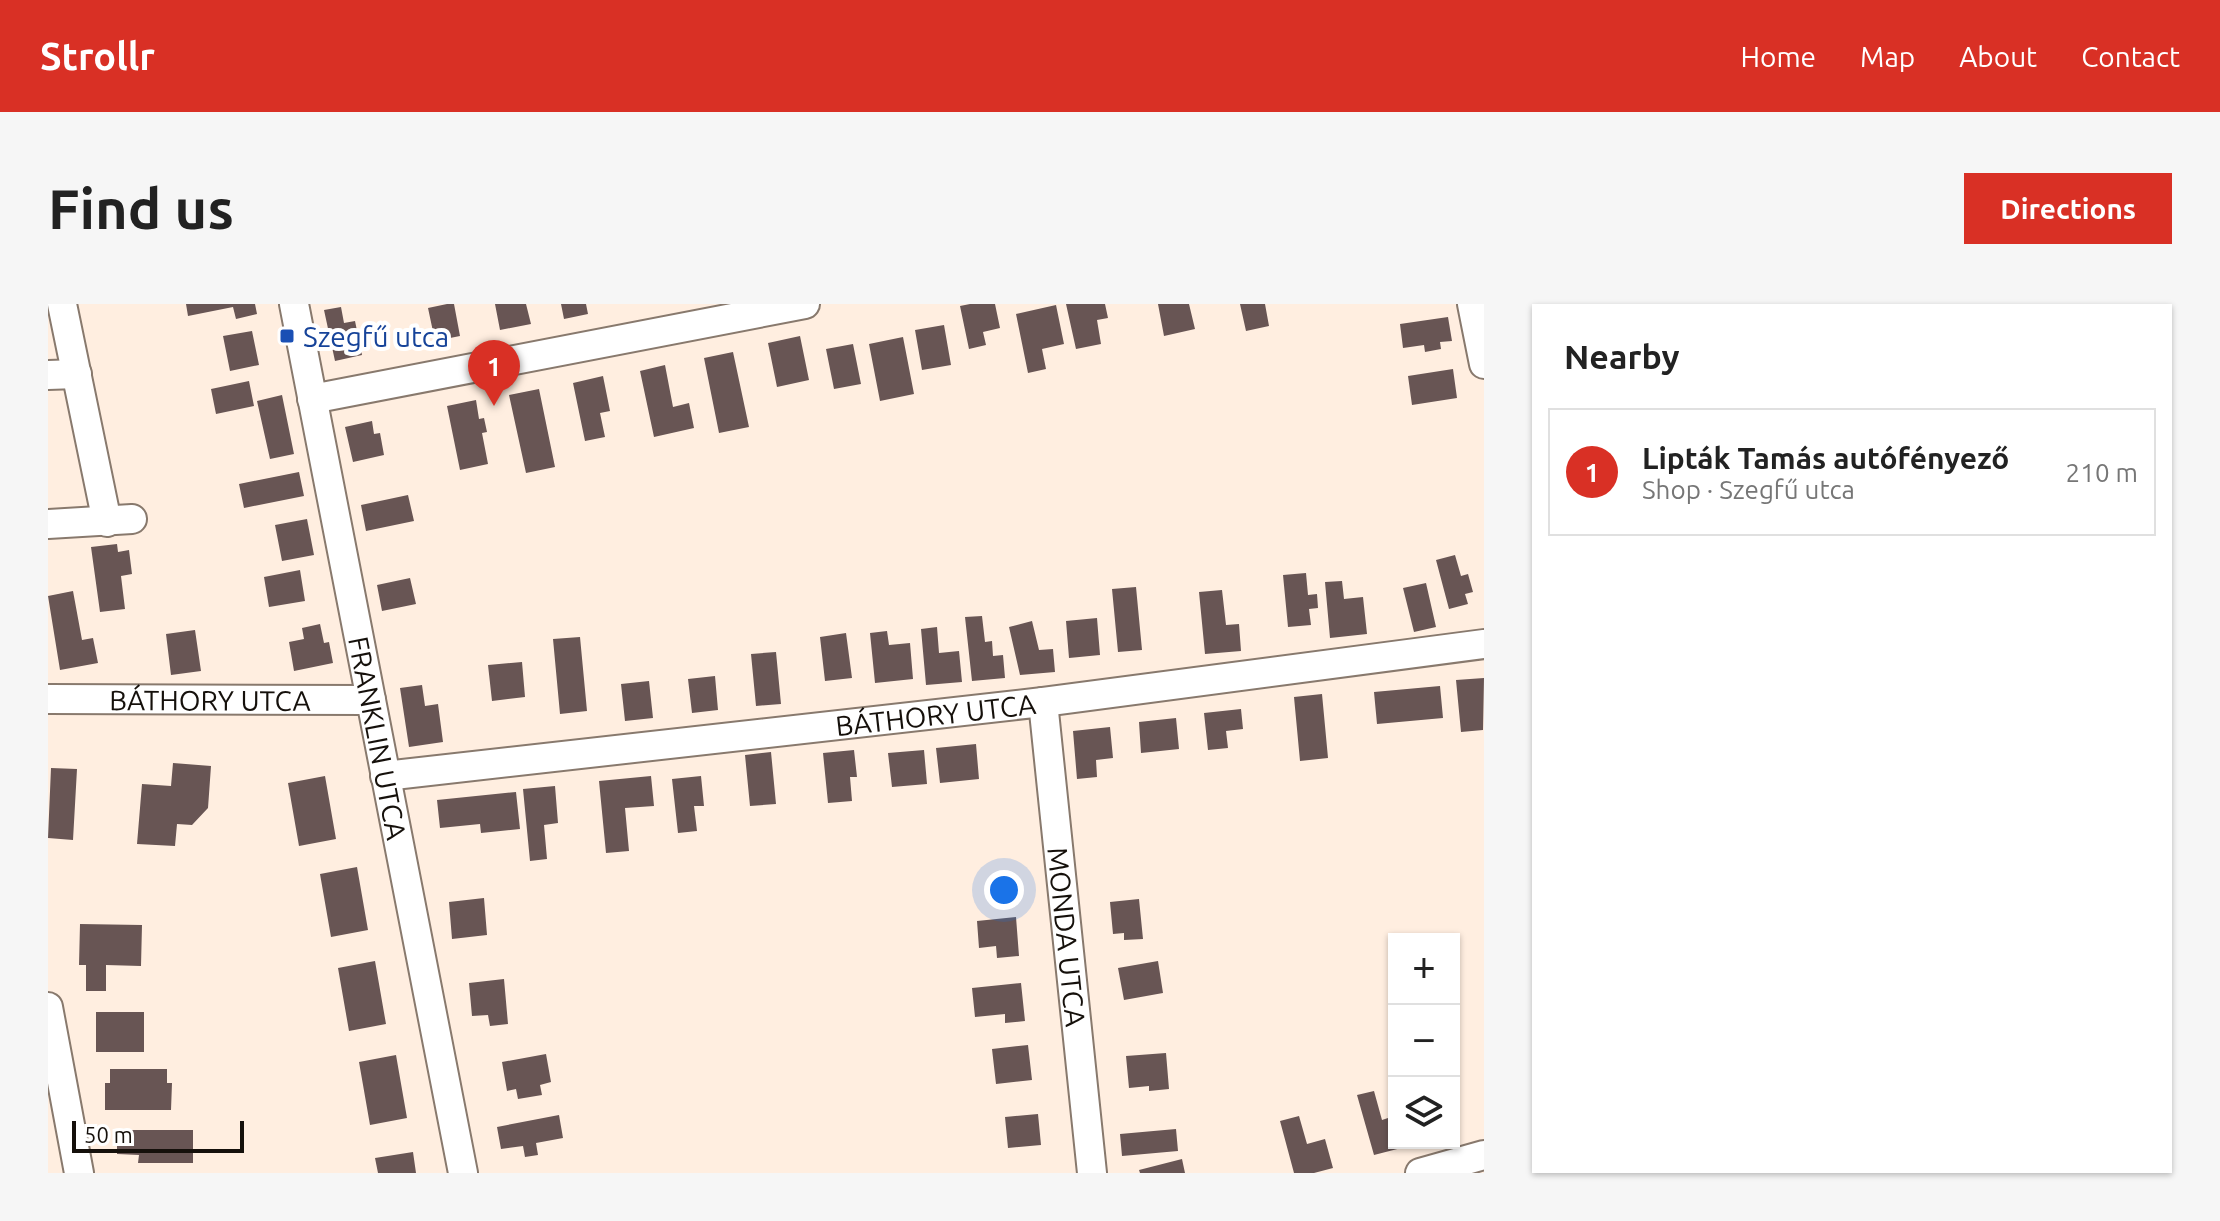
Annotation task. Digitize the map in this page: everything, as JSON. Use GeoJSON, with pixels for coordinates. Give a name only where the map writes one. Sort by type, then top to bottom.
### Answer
{"type":"FeatureCollection","features":[{"type":"Feature","properties":{"kind":"street"},"geometry":{"type":"LineString","coordinates":[[48,524],[119,520],[77,374],[62,304]]}},
{"type":"Feature","properties":{"kind":"street","name":"FRANKLIN UTCA"},"geometry":{"type":"LineString","coordinates":[[294,304],[463,1173]]}},
{"type":"Feature","properties":{"kind":"street"},"geometry":{"type":"LineString","coordinates":[[312,399],[805,304]]}},
{"type":"Feature","properties":{"kind":"street"},"geometry":{"type":"LineString","coordinates":[[1472,304],[1484,364]]}},
{"type":"Feature","properties":{"kind":"street"},"geometry":{"type":"LineString","coordinates":[[48,375],[77,374]]}},
{"type":"Feature","properties":{"kind":"street","name":"BÁTHORY UTCA"},"geometry":{"type":"LineString","coordinates":[[385,776],[1043,702],[1484,644]]}},
{"type":"Feature","properties":{"kind":"street","name":"BÁTHORY UTCA"},"geometry":{"type":"LineString","coordinates":[[48,699],[371,700]]}},
{"type":"Feature","properties":{"kind":"street","name":"MONDA UTCA"},"geometry":{"type":"LineString","coordinates":[[1043,702],[1092,1173]]}},
{"type":"Feature","properties":{"kind":"street"},"geometry":{"type":"LineString","coordinates":[[48,1007],[79,1173]]}},
{"type":"Feature","properties":{"kind":"street"},"geometry":{"type":"LineString","coordinates":[[1420,1173],[1484,1155]]}},
{"type":"Feature","properties":{"kind":"building"},"geometry":{"type":"Polygon","coordinates":[[[186,304],[255,304],[257,314],[236,319],[233,307],[188,316],[186,304]]]}},
{"type":"Feature","properties":{"kind":"building"},"geometry":{"type":"Polygon","coordinates":[[[454,304],[460,336],[435,341],[428,308],[454,304]]]}},
{"type":"Feature","properties":{"kind":"building"},"geometry":{"type":"Polygon","coordinates":[[[495,304],[526,304],[531,324],[500,330],[495,304]]]}},
{"type":"Feature","properties":{"kind":"building"},"geometry":{"type":"Polygon","coordinates":[[[561,304],[586,304],[588,314],[564,319],[561,304]]]}},
{"type":"Feature","properties":{"kind":"building"},"geometry":{"type":"Polygon","coordinates":[[[995,304],[1000,328],[983,332],[986,345],[969,349],[960,306],[995,304]]]}},
{"type":"Feature","properties":{"kind":"building"},"geometry":{"type":"Polygon","coordinates":[[[1066,304],[1105,304],[1108,318],[1097,320],[1101,344],[1076,349],[1066,304]]]}},
{"type":"Feature","properties":{"kind":"building"},"geometry":{"type":"Polygon","coordinates":[[[1158,304],[1189,304],[1195,329],[1164,336],[1158,304]]]}},
{"type":"Feature","properties":{"kind":"building"},"geometry":{"type":"Polygon","coordinates":[[[1240,304],[1265,304],[1269,326],[1246,331],[1240,304]]]}},
{"type":"Feature","properties":{"kind":"building"},"geometry":{"type":"Polygon","coordinates":[[[1056,305],[1064,344],[1042,349],[1046,369],[1028,373],[1016,314],[1056,305]]]}},
{"type":"Feature","properties":{"kind":"building"},"geometry":{"type":"Polygon","coordinates":[[[341,307],[344,323],[355,321],[362,355],[335,361],[324,310],[341,307]]]}},
{"type":"Feature","properties":{"kind":"building"},"geometry":{"type":"Polygon","coordinates":[[[1448,317],[1452,341],[1440,342],[1441,349],[1425,352],[1424,345],[1403,348],[1400,324],[1448,317]]]}},
{"type":"Feature","properties":{"kind":"building"},"geometry":{"type":"Polygon","coordinates":[[[944,325],[951,365],[922,370],[915,330],[944,325]]]}},
{"type":"Feature","properties":{"kind":"building"},"geometry":{"type":"Polygon","coordinates":[[[252,331],[259,365],[230,371],[223,336],[252,331]]]}},
{"type":"Feature","properties":{"kind":"building"},"geometry":{"type":"Polygon","coordinates":[[[800,336],[809,380],[777,387],[768,343],[800,336]]]}},
{"type":"Feature","properties":{"kind":"building"},"geometry":{"type":"Polygon","coordinates":[[[903,337],[914,394],[880,401],[869,344],[903,337]]]}},
{"type":"Feature","properties":{"kind":"building"},"geometry":{"type":"Polygon","coordinates":[[[853,344],[861,384],[834,389],[826,349],[853,344]]]}},
{"type":"Feature","properties":{"kind":"building"},"geometry":{"type":"Polygon","coordinates":[[[733,352],[749,427],[719,433],[704,358],[733,352]]]}},
{"type":"Feature","properties":{"kind":"building"},"geometry":{"type":"Polygon","coordinates":[[[665,365],[673,407],[689,403],[694,428],[654,437],[640,371],[665,365]]]}},
{"type":"Feature","properties":{"kind":"building"},"geometry":{"type":"Polygon","coordinates":[[[1453,369],[1457,398],[1412,405],[1408,376],[1453,369]]]}},
{"type":"Feature","properties":{"kind":"building"},"geometry":{"type":"Polygon","coordinates":[[[603,376],[610,411],[600,413],[605,437],[585,441],[573,383],[603,376]]]}},
{"type":"Feature","properties":{"kind":"building"},"geometry":{"type":"Polygon","coordinates":[[[249,381],[254,406],[216,414],[211,389],[249,381]]]}},
{"type":"Feature","properties":{"kind":"building"},"geometry":{"type":"Polygon","coordinates":[[[539,389],[555,467],[526,473],[509,395],[539,389]]]}},
{"type":"Feature","properties":{"kind":"building"},"geometry":{"type":"Polygon","coordinates":[[[282,395],[294,454],[270,459],[257,401],[282,395]]]}},
{"type":"Feature","properties":{"kind":"building"},"geometry":{"type":"Polygon","coordinates":[[[476,400],[479,419],[484,418],[487,432],[482,433],[488,464],[460,470],[447,406],[476,400]]]}},
{"type":"Feature","properties":{"kind":"building"},"geometry":{"type":"Polygon","coordinates":[[[372,421],[374,434],[380,433],[384,455],[353,462],[345,427],[372,421]]]}},
{"type":"Feature","properties":{"kind":"building"},"geometry":{"type":"Polygon","coordinates":[[[299,472],[304,496],[244,508],[239,484],[299,472]]]}},
{"type":"Feature","properties":{"kind":"building"},"geometry":{"type":"Polygon","coordinates":[[[408,495],[414,521],[366,531],[361,505],[408,495]]]}},
{"type":"Feature","properties":{"kind":"building"},"geometry":{"type":"Polygon","coordinates":[[[307,519],[314,555],[282,561],[275,525],[307,519]]]}},
{"type":"Feature","properties":{"kind":"building"},"geometry":{"type":"Polygon","coordinates":[[[117,544],[118,552],[129,550],[132,574],[121,576],[125,609],[100,612],[91,547],[117,544]]]}},
{"type":"Feature","properties":{"kind":"building"},"geometry":{"type":"Polygon","coordinates":[[[1455,555],[1461,576],[1468,574],[1473,592],[1465,594],[1468,604],[1449,609],[1436,560],[1455,555]]]}},
{"type":"Feature","properties":{"kind":"building"},"geometry":{"type":"Polygon","coordinates":[[[300,570],[305,601],[269,607],[264,577],[300,570]]]}},
{"type":"Feature","properties":{"kind":"building"},"geometry":{"type":"Polygon","coordinates":[[[1306,573],[1308,595],[1317,594],[1318,608],[1309,609],[1311,625],[1288,627],[1283,575],[1306,573]]]}},
{"type":"Feature","properties":{"kind":"building"},"geometry":{"type":"Polygon","coordinates":[[[410,578],[416,604],[382,611],[377,585],[410,578]]]}},
{"type":"Feature","properties":{"kind":"building"},"geometry":{"type":"Polygon","coordinates":[[[1342,581],[1344,599],[1363,597],[1367,634],[1330,638],[1325,582],[1342,581]]]}},
{"type":"Feature","properties":{"kind":"building"},"geometry":{"type":"Polygon","coordinates":[[[1426,583],[1436,627],[1414,632],[1403,588],[1426,583]]]}},
{"type":"Feature","properties":{"kind":"building"},"geometry":{"type":"Polygon","coordinates":[[[1136,587],[1142,650],[1118,652],[1112,589],[1136,587]]]}},
{"type":"Feature","properties":{"kind":"building"},"geometry":{"type":"Polygon","coordinates":[[[1222,590],[1226,625],[1239,624],[1241,651],[1205,654],[1199,592],[1222,590]]]}},
{"type":"Feature","properties":{"kind":"building"},"geometry":{"type":"Polygon","coordinates":[[[73,591],[82,640],[93,638],[98,663],[60,670],[48,596],[73,591]]]}},
{"type":"Feature","properties":{"kind":"building"},"geometry":{"type":"Polygon","coordinates":[[[982,616],[985,642],[992,641],[993,656],[1003,655],[1005,678],[972,681],[965,617],[982,616]]]}},
{"type":"Feature","properties":{"kind":"building"},"geometry":{"type":"Polygon","coordinates":[[[1097,618],[1100,655],[1069,658],[1066,621],[1097,618]]]}},
{"type":"Feature","properties":{"kind":"building"},"geometry":{"type":"Polygon","coordinates":[[[1032,621],[1039,650],[1053,649],[1055,672],[1020,675],[1009,627],[1032,621]]]}},
{"type":"Feature","properties":{"kind":"building"},"geometry":{"type":"Polygon","coordinates":[[[320,624],[324,643],[329,642],[333,663],[294,671],[289,642],[304,639],[302,628],[320,624]]]}},
{"type":"Feature","properties":{"kind":"building"},"geometry":{"type":"Polygon","coordinates":[[[937,627],[939,653],[959,651],[962,682],[926,685],[921,629],[937,627]]]}},
{"type":"Feature","properties":{"kind":"building"},"geometry":{"type":"Polygon","coordinates":[[[195,630],[201,671],[171,675],[166,634],[195,630]]]}},
{"type":"Feature","properties":{"kind":"building"},"geometry":{"type":"Polygon","coordinates":[[[887,631],[889,645],[910,643],[913,679],[875,683],[870,633],[887,631]]]}},
{"type":"Feature","properties":{"kind":"building"},"geometry":{"type":"Polygon","coordinates":[[[846,633],[852,678],[825,681],[820,637],[846,633]]]}},
{"type":"Feature","properties":{"kind":"building"},"geometry":{"type":"Polygon","coordinates":[[[580,637],[587,711],[560,714],[553,639],[580,637]]]}},
{"type":"Feature","properties":{"kind":"building"},"geometry":{"type":"Polygon","coordinates":[[[776,652],[781,704],[756,706],[751,654],[776,652]]]}},
{"type":"Feature","properties":{"kind":"building"},"geometry":{"type":"Polygon","coordinates":[[[522,662],[525,697],[492,701],[488,665],[522,662]]]}},
{"type":"Feature","properties":{"kind":"building"},"geometry":{"type":"Polygon","coordinates":[[[715,676],[718,710],[692,713],[688,679],[715,676]]]}},
{"type":"Feature","properties":{"kind":"building"},"geometry":{"type":"Polygon","coordinates":[[[1484,678],[1483,730],[1461,732],[1456,680],[1484,678]]]}},
{"type":"Feature","properties":{"kind":"building"},"geometry":{"type":"Polygon","coordinates":[[[649,681],[653,718],[625,721],[621,684],[649,681]]]}},
{"type":"Feature","properties":{"kind":"building"},"geometry":{"type":"Polygon","coordinates":[[[422,685],[425,706],[438,704],[443,742],[409,747],[400,688],[422,685]]]}},
{"type":"Feature","properties":{"kind":"building"},"geometry":{"type":"Polygon","coordinates":[[[1440,686],[1443,718],[1377,724],[1374,692],[1440,686]]]}},
{"type":"Feature","properties":{"kind":"building"},"geometry":{"type":"Polygon","coordinates":[[[1322,694],[1328,758],[1300,761],[1294,697],[1322,694]]]}},
{"type":"Feature","properties":{"kind":"building"},"geometry":{"type":"Polygon","coordinates":[[[1241,709],[1243,729],[1226,731],[1228,748],[1208,750],[1204,713],[1241,709]]]}},
{"type":"Feature","properties":{"kind":"building"},"geometry":{"type":"Polygon","coordinates":[[[1176,718],[1179,749],[1141,753],[1139,722],[1176,718]]]}},
{"type":"Feature","properties":{"kind":"building"},"geometry":{"type":"Polygon","coordinates":[[[1110,727],[1113,758],[1096,760],[1097,777],[1077,779],[1073,731],[1110,727]]]}},
{"type":"Feature","properties":{"kind":"building"},"geometry":{"type":"Polygon","coordinates":[[[976,744],[979,779],[940,783],[936,748],[976,744]]]}},
{"type":"Feature","properties":{"kind":"building"},"geometry":{"type":"Polygon","coordinates":[[[854,750],[857,777],[850,777],[852,801],[828,803],[823,753],[854,750]]]}},
{"type":"Feature","properties":{"kind":"building"},"geometry":{"type":"Polygon","coordinates":[[[924,750],[927,784],[892,787],[888,753],[924,750]]]}},
{"type":"Feature","properties":{"kind":"building"},"geometry":{"type":"Polygon","coordinates":[[[771,752],[776,804],[750,806],[745,755],[771,752]]]}},
{"type":"Feature","properties":{"kind":"building"},"geometry":{"type":"Polygon","coordinates":[[[173,763],[211,766],[208,808],[192,825],[177,824],[175,846],[137,844],[142,784],[171,786],[173,763]]]}},
{"type":"Feature","properties":{"kind":"building"},"geometry":{"type":"Polygon","coordinates":[[[51,768],[77,769],[73,840],[48,838],[51,768]]]}},
{"type":"Feature","properties":{"kind":"building"},"geometry":{"type":"Polygon","coordinates":[[[325,776],[336,839],[299,846],[288,783],[325,776]]]}},
{"type":"Feature","properties":{"kind":"building"},"geometry":{"type":"Polygon","coordinates":[[[651,776],[654,806],[625,808],[629,851],[606,853],[599,781],[651,776]]]}},
{"type":"Feature","properties":{"kind":"building"},"geometry":{"type":"Polygon","coordinates":[[[701,776],[704,806],[694,806],[697,831],[678,833],[672,779],[701,776]]]}},
{"type":"Feature","properties":{"kind":"building"},"geometry":{"type":"Polygon","coordinates":[[[555,786],[558,823],[544,825],[547,859],[530,861],[523,789],[555,786]]]}},
{"type":"Feature","properties":{"kind":"building"},"geometry":{"type":"Polygon","coordinates":[[[516,792],[520,829],[481,833],[480,824],[440,828],[437,800],[516,792]]]}},
{"type":"Feature","properties":{"kind":"building"},"geometry":{"type":"Polygon","coordinates":[[[357,867],[368,930],[331,937],[320,874],[357,867]]]}},
{"type":"Feature","properties":{"kind":"building"},"geometry":{"type":"Polygon","coordinates":[[[484,898],[487,935],[452,939],[449,902],[484,898]]]}},
{"type":"Feature","properties":{"kind":"building"},"geometry":{"type":"Polygon","coordinates":[[[1139,899],[1143,939],[1124,940],[1124,933],[1113,934],[1110,902],[1139,899]]]}},
{"type":"Feature","properties":{"kind":"building"},"geometry":{"type":"Polygon","coordinates":[[[1016,917],[1019,956],[997,958],[996,946],[979,948],[977,921],[1016,917]]]}},
{"type":"Feature","properties":{"kind":"building"},"geometry":{"type":"Polygon","coordinates":[[[80,924],[142,925],[141,966],[106,965],[106,991],[86,991],[86,965],[79,965],[80,924]]]}},
{"type":"Feature","properties":{"kind":"building"},"geometry":{"type":"Polygon","coordinates":[[[375,961],[386,1024],[349,1031],[338,968],[375,961]]]}},
{"type":"Feature","properties":{"kind":"building"},"geometry":{"type":"Polygon","coordinates":[[[1158,961],[1163,993],[1124,1000],[1118,968],[1158,961]]]}},
{"type":"Feature","properties":{"kind":"building"},"geometry":{"type":"Polygon","coordinates":[[[504,979],[508,1024],[490,1026],[488,1015],[472,1016],[469,983],[504,979]]]}},
{"type":"Feature","properties":{"kind":"building"},"geometry":{"type":"Polygon","coordinates":[[[1021,983],[1025,1021],[1005,1023],[1005,1014],[975,1017],[972,988],[1021,983]]]}},
{"type":"Feature","properties":{"kind":"building"},"geometry":{"type":"Polygon","coordinates":[[[96,1012],[144,1012],[144,1052],[96,1052],[96,1012]]]}},
{"type":"Feature","properties":{"kind":"building"},"geometry":{"type":"Polygon","coordinates":[[[1028,1045],[1032,1080],[996,1084],[992,1049],[1028,1045]]]}},
{"type":"Feature","properties":{"kind":"building"},"geometry":{"type":"Polygon","coordinates":[[[1166,1053],[1169,1089],[1149,1091],[1149,1086],[1129,1088],[1126,1056],[1166,1053]]]}},
{"type":"Feature","properties":{"kind":"building"},"geometry":{"type":"Polygon","coordinates":[[[546,1054],[551,1082],[540,1085],[542,1095],[518,1099],[516,1089],[507,1091],[502,1062],[546,1054]]]}},
{"type":"Feature","properties":{"kind":"building"},"geometry":{"type":"Polygon","coordinates":[[[396,1055],[407,1118],[370,1125],[359,1062],[396,1055]]]}},
{"type":"Feature","properties":{"kind":"building"},"geometry":{"type":"Polygon","coordinates":[[[110,1069],[167,1069],[167,1083],[172,1083],[171,1110],[105,1110],[105,1083],[110,1083],[110,1069]]]}},
{"type":"Feature","properties":{"kind":"building"},"geometry":{"type":"Polygon","coordinates":[[[1374,1091],[1382,1120],[1388,1118],[1388,1149],[1397,1149],[1374,1155],[1357,1095],[1374,1091]]]}},
{"type":"Feature","properties":{"kind":"building"},"geometry":{"type":"Polygon","coordinates":[[[1038,1114],[1041,1145],[1008,1148],[1005,1117],[1038,1114]]]}},
{"type":"Feature","properties":{"kind":"building"},"geometry":{"type":"Polygon","coordinates":[[[559,1115],[563,1138],[536,1143],[538,1155],[525,1157],[523,1146],[501,1149],[497,1127],[559,1115]]]}},
{"type":"Feature","properties":{"kind":"building"},"geometry":{"type":"Polygon","coordinates":[[[1299,1116],[1307,1144],[1325,1139],[1333,1168],[1314,1173],[1294,1173],[1280,1121],[1299,1116]]]}},
{"type":"Feature","properties":{"kind":"building"},"geometry":{"type":"Polygon","coordinates":[[[1176,1129],[1178,1151],[1122,1156],[1120,1134],[1176,1129]]]}},
{"type":"Feature","properties":{"kind":"building"},"geometry":{"type":"Polygon","coordinates":[[[117,1130],[193,1130],[193,1163],[138,1163],[139,1155],[117,1154],[117,1130]]]}},
{"type":"Feature","properties":{"kind":"building"},"geometry":{"type":"Polygon","coordinates":[[[413,1152],[416,1173],[378,1173],[375,1158],[413,1152]]]}},
{"type":"Feature","properties":{"kind":"building"},"geometry":{"type":"Polygon","coordinates":[[[1182,1159],[1185,1173],[1140,1173],[1139,1170],[1182,1159]]]}},
{"type":"Feature","properties":{"kind":"place","name":"Szegfű utca"},"geometry":{"type":"Point","coordinates":[287,336]}},
{"type":"Feature","properties":{"kind":"place","name":"Lipták Tamás autófényező"},"geometry":{"type":"Point","coordinates":[494,406]}}]}
